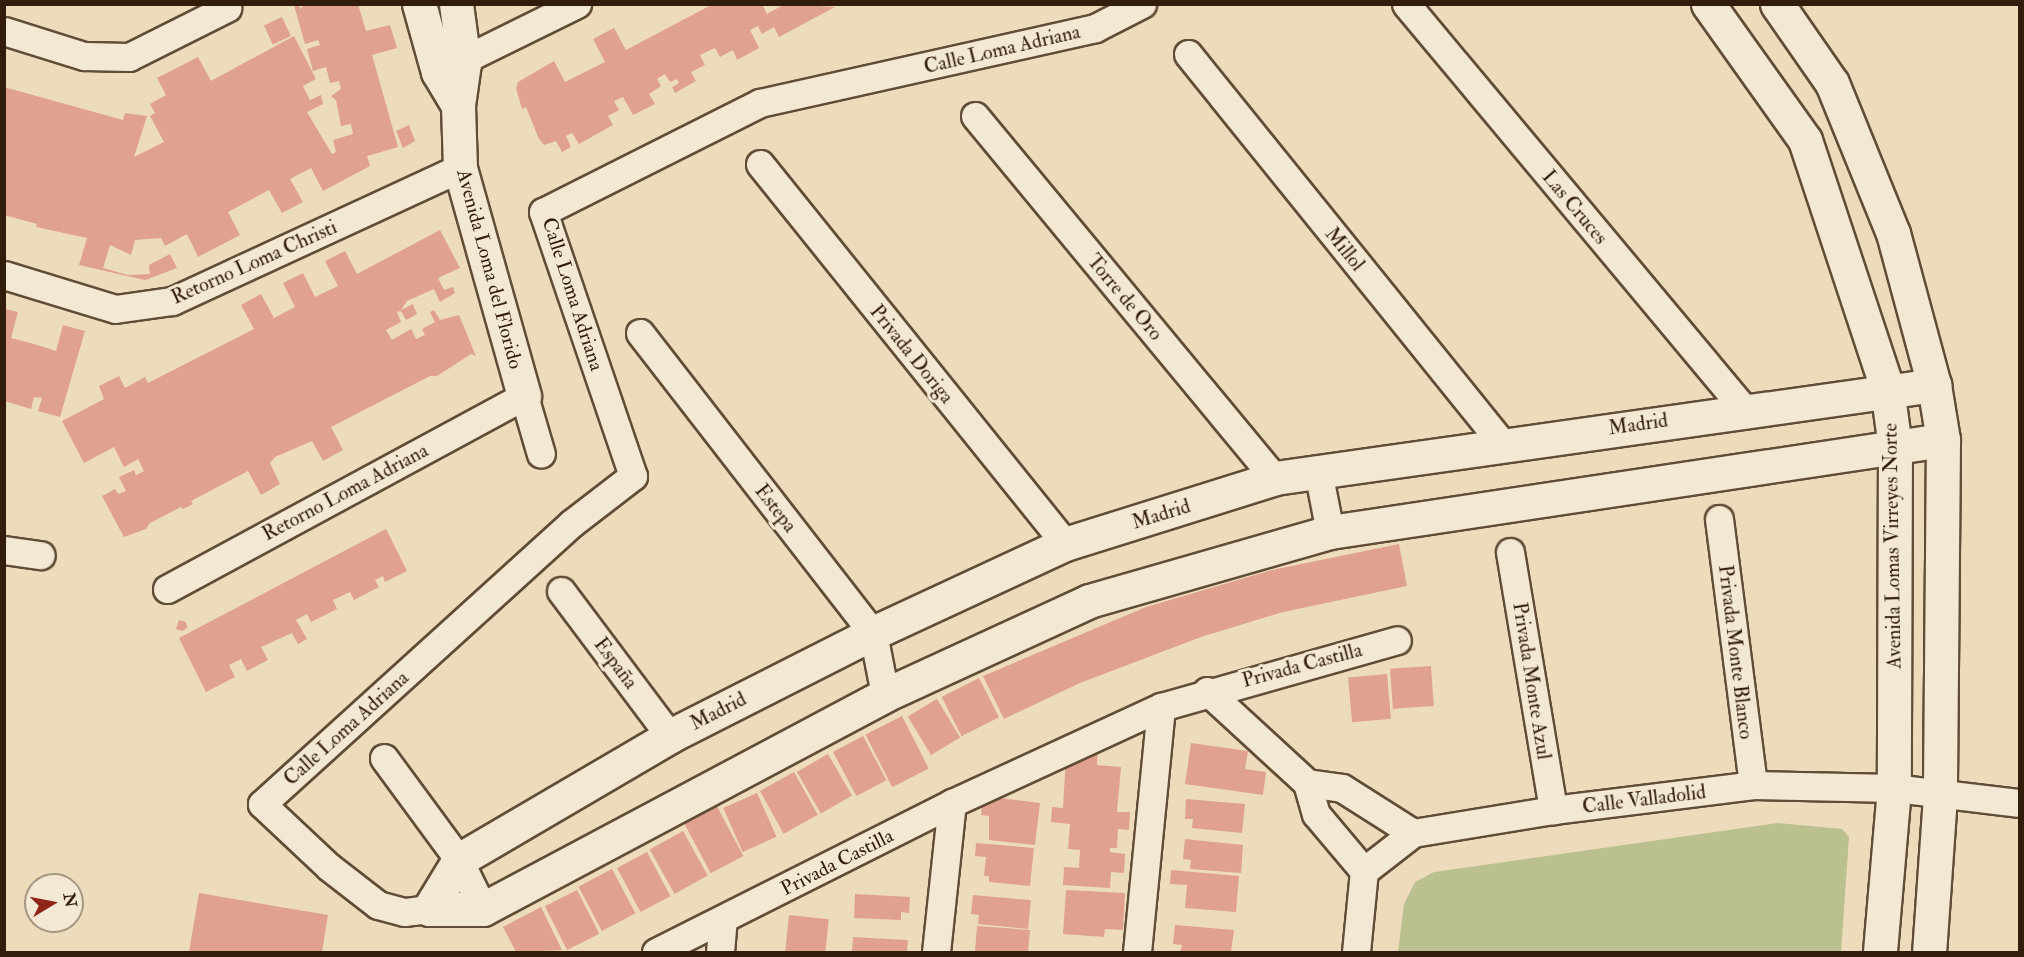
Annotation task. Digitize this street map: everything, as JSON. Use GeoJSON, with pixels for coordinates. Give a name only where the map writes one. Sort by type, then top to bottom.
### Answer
{"type":"FeatureCollection","features":[{"type":"Feature","properties":{"kind":"street","name":"Avenida Loma del Florido"},"geometry":{"type":"LineString","coordinates":[[419,4],[451,67]]}},
{"type":"Feature","properties":{"kind":"street","name":"Avenida Loma del Florido"},"geometry":{"type":"LineString","coordinates":[[456,4],[451,67],[458,105],[460,168],[524,396]]}},
{"type":"Feature","properties":{"kind":"street"},"geometry":{"type":"LineString","coordinates":[[451,67],[577,4]]}},
{"type":"Feature","properties":{"kind":"street","name":"Calle Loma Adriana"},"geometry":{"type":"LineString","coordinates":[[429,909],[404,912],[378,905],[329,867],[262,804],[572,523],[633,476],[543,212],[760,103],[1095,28],[1142,4]]}},
{"type":"Feature","properties":{"kind":"street","name":"Las Cruces"},"geometry":{"type":"LineString","coordinates":[[1406,4],[1744,409]]}},
{"type":"Feature","properties":{"kind":"street","name":"Avenida Lomas Virreyes Norte"},"geometry":{"type":"LineString","coordinates":[[1708,4],[1805,140],[1887,388],[1895,447],[1894,788],[1880,952]]}},
{"type":"Feature","properties":{"kind":"street"},"geometry":{"type":"LineString","coordinates":[[1777,4],[1832,83],[1893,233],[1934,385],[1943,440],[1940,796],[1929,952]]}},
{"type":"Feature","properties":{"kind":"street"},"geometry":{"type":"LineString","coordinates":[[4,31],[84,56],[129,57],[227,8]]}},
{"type":"Feature","properties":{"kind":"street","name":"Millol"},"geometry":{"type":"LineString","coordinates":[[1188,54],[1502,443]]}},
{"type":"Feature","properties":{"kind":"street","name":"Torre de Oro"},"geometry":{"type":"LineString","coordinates":[[975,116],[1275,478]]}},
{"type":"Feature","properties":{"kind":"street","name":"Privada Doriga"},"geometry":{"type":"LineString","coordinates":[[760,164],[1065,544]]}},
{"type":"Feature","properties":{"kind":"street","name":"Retorno Loma Christi"},"geometry":{"type":"LineString","coordinates":[[4,275],[115,309],[172,301],[460,168]]}},
{"type":"Feature","properties":{"kind":"street","name":"Estepa"},"geometry":{"type":"LineString","coordinates":[[640,333],[873,633],[885,695]]}},
{"type":"Feature","properties":{"kind":"street","name":"Madrid"},"geometry":{"type":"LineString","coordinates":[[459,860],[670,736],[873,633],[1065,544],[1275,478],[1887,388],[1934,385]]}},
{"type":"Feature","properties":{"kind":"street"},"geometry":{"type":"LineString","coordinates":[[524,396],[541,454]]}},
{"type":"Feature","properties":{"kind":"street","name":"Retorno Loma Adriana"},"geometry":{"type":"LineString","coordinates":[[167,589],[524,396]]}},
{"type":"Feature","properties":{"kind":"street"},"geometry":{"type":"LineString","coordinates":[[429,909],[483,909],[885,695],[1089,602],[1330,532],[1943,440]]}},
{"type":"Feature","properties":{"kind":"street"},"geometry":{"type":"LineString","coordinates":[[1318,471],[1330,532]]}},
{"type":"Feature","properties":{"kind":"street","name":"Privada Monte Blanco"},"geometry":{"type":"LineString","coordinates":[[1719,519],[1754,785]]}},
{"type":"Feature","properties":{"kind":"street"},"geometry":{"type":"LineString","coordinates":[[4,550],[41,555]]}},
{"type":"Feature","properties":{"kind":"street","name":"Privada Monte Azul"},"geometry":{"type":"LineString","coordinates":[[1510,552],[1553,810]]}},
{"type":"Feature","properties":{"kind":"street","name":"España"},"geometry":{"type":"LineString","coordinates":[[561,591],[670,736]]}},
{"type":"Feature","properties":{"kind":"street","name":"Privada Castilla"},"geometry":{"type":"LineString","coordinates":[[657,952],[952,803],[1161,707],[1207,691],[1397,640]]}},
{"type":"Feature","properties":{"kind":"street","name":"Privada Castilla"},"geometry":{"type":"LineString","coordinates":[[1207,691],[1307,783]]}},
{"type":"Feature","properties":{"kind":"street"},"geometry":{"type":"LineString","coordinates":[[1137,952],[1161,707]]}},
{"type":"Feature","properties":{"kind":"street"},"geometry":{"type":"LineString","coordinates":[[384,758],[459,860],[483,909]]}},
{"type":"Feature","properties":{"kind":"street"},"geometry":{"type":"LineString","coordinates":[[1356,952],[1364,872],[1316,814],[1307,783],[1342,788],[1413,833]]}},
{"type":"Feature","properties":{"kind":"street","name":"Calle Valladolid"},"geometry":{"type":"LineString","coordinates":[[1364,872],[1413,833],[1553,810],[1754,785],[1894,788],[1940,796],[2019,803]]}},
{"type":"Feature","properties":{"kind":"street"},"geometry":{"type":"LineString","coordinates":[[936,952],[952,803]]}},
{"type":"Feature","properties":{"kind":"street"},"geometry":{"type":"LineString","coordinates":[[429,909],[459,860]]}},
{"type":"Feature","properties":{"kind":"street"},"geometry":{"type":"LineString","coordinates":[[720,952],[723,920]]}},
{"type":"Feature","properties":{"kind":"green space"},"geometry":{"type":"Polygon","coordinates":[[[1778,823],[1842,829],[1849,837],[1841,952],[1398,952],[1404,904],[1415,882],[1434,872],[1778,823]]]}},
{"type":"Feature","properties":{"kind":"building"},"geometry":{"type":"Polygon","coordinates":[[[299,4],[300,9],[306,4],[358,4],[366,31],[390,25],[397,48],[372,55],[398,147],[367,156],[370,166],[323,191],[311,168],[290,179],[303,202],[282,213],[269,190],[228,212],[240,235],[198,257],[187,234],[165,246],[161,238],[135,240],[131,255],[110,245],[103,268],[128,275],[150,274],[149,265],[170,254],[177,268],[145,280],[79,265],[87,238],[36,227],[37,224],[4,215],[4,87],[123,120],[125,113],[147,116],[134,157],[164,142],[150,116],[155,113],[150,104],[166,95],[157,78],[198,57],[211,81],[294,36],[316,79],[303,86],[310,100],[321,95],[323,104],[307,112],[332,154],[336,152],[333,140],[353,134],[351,124],[341,126],[336,100],[331,96],[341,89],[339,81],[330,83],[326,67],[313,71],[307,49],[320,45],[318,40],[305,44],[294,5],[299,4]]]}},
{"type":"Feature","properties":{"kind":"building"},"geometry":{"type":"Polygon","coordinates":[[[713,4],[762,4],[767,14],[785,4],[835,7],[779,37],[774,27],[762,34],[758,26],[750,30],[759,48],[737,60],[733,50],[720,57],[715,48],[700,55],[705,65],[691,72],[696,81],[675,93],[672,87],[679,83],[677,79],[670,82],[665,74],[657,79],[661,86],[649,94],[655,104],[633,115],[623,97],[614,101],[619,110],[608,116],[613,125],[579,144],[572,133],[566,136],[571,147],[562,152],[556,141],[544,145],[539,139],[526,107],[522,109],[516,88],[518,82],[554,61],[565,82],[605,62],[593,39],[614,28],[626,50],[713,4]]]}},
{"type":"Feature","properties":{"kind":"building"},"geometry":{"type":"Polygon","coordinates":[[[282,17],[291,36],[273,44],[264,25],[282,17]]]}},
{"type":"Feature","properties":{"kind":"building"},"geometry":{"type":"Polygon","coordinates":[[[409,125],[415,141],[403,148],[396,131],[409,125]]]}},
{"type":"Feature","properties":{"kind":"building"},"geometry":{"type":"Polygon","coordinates":[[[440,230],[460,268],[438,278],[444,290],[453,287],[455,293],[440,302],[434,289],[407,301],[401,310],[413,304],[417,314],[406,320],[401,311],[397,312],[401,322],[386,330],[392,340],[411,329],[416,339],[425,335],[422,329],[435,322],[430,312],[434,310],[440,320],[459,315],[476,356],[471,354],[437,376],[430,376],[331,427],[343,450],[323,461],[312,441],[275,457],[270,463],[280,484],[261,495],[248,471],[191,501],[193,504],[183,509],[181,507],[150,523],[146,529],[124,537],[102,496],[115,489],[118,494],[126,491],[119,477],[134,470],[136,475],[144,471],[138,459],[124,467],[114,447],[84,463],[62,421],[104,399],[99,386],[119,376],[125,388],[145,377],[148,383],[254,329],[241,305],[261,294],[274,318],[295,307],[283,283],[303,273],[315,297],[338,286],[325,261],[345,251],[357,274],[440,230]]]}},
{"type":"Feature","properties":{"kind":"building"},"geometry":{"type":"Polygon","coordinates":[[[4,309],[18,312],[11,338],[56,351],[63,325],[85,331],[60,417],[38,411],[42,398],[34,397],[31,409],[4,401],[4,309]]]}},
{"type":"Feature","properties":{"kind":"building"},"geometry":{"type":"Polygon","coordinates":[[[386,529],[407,571],[385,582],[383,576],[375,580],[379,587],[354,600],[350,592],[333,600],[337,609],[311,622],[307,614],[296,620],[307,639],[298,644],[292,633],[261,647],[268,660],[247,671],[241,659],[229,665],[235,677],[206,692],[179,638],[386,529]]]}},
{"type":"Feature","properties":{"kind":"building"},"geometry":{"type":"Polygon","coordinates":[[[1399,544],[1407,586],[1283,612],[1201,637],[1080,683],[1004,719],[983,676],[1146,607],[1272,570],[1399,544]]]}},
{"type":"Feature","properties":{"kind":"building"},"geometry":{"type":"Polygon","coordinates":[[[179,620],[186,622],[187,628],[182,631],[176,629],[179,620]]]}},
{"type":"Feature","properties":{"kind":"building"},"geometry":{"type":"Polygon","coordinates":[[[1431,666],[1434,706],[1393,709],[1390,669],[1431,666]]]}},
{"type":"Feature","properties":{"kind":"building"},"geometry":{"type":"Polygon","coordinates":[[[1387,674],[1391,719],[1352,722],[1348,677],[1387,674]]]}},
{"type":"Feature","properties":{"kind":"building"},"geometry":{"type":"Polygon","coordinates":[[[979,678],[999,717],[962,736],[942,697],[979,678]]]}},
{"type":"Feature","properties":{"kind":"building"},"geometry":{"type":"Polygon","coordinates":[[[937,699],[960,738],[931,755],[908,717],[937,699]]]}},
{"type":"Feature","properties":{"kind":"building"},"geometry":{"type":"Polygon","coordinates":[[[902,716],[929,769],[892,787],[865,735],[902,716]]]}},
{"type":"Feature","properties":{"kind":"building"},"geometry":{"type":"Polygon","coordinates":[[[863,736],[886,780],[856,796],[833,752],[863,736]]]}},
{"type":"Feature","properties":{"kind":"building"},"geometry":{"type":"Polygon","coordinates":[[[1098,742],[1097,765],[1121,767],[1117,812],[1130,812],[1129,830],[1118,829],[1117,848],[1110,848],[1110,852],[1125,854],[1124,873],[1111,872],[1110,888],[1063,885],[1064,867],[1079,868],[1080,850],[1068,849],[1070,824],[1051,822],[1052,807],[1063,808],[1066,755],[1098,742]]]}},
{"type":"Feature","properties":{"kind":"building"},"geometry":{"type":"Polygon","coordinates":[[[1191,743],[1248,751],[1245,769],[1266,772],[1263,795],[1185,784],[1191,743]]]}},
{"type":"Feature","properties":{"kind":"building"},"geometry":{"type":"Polygon","coordinates":[[[828,754],[852,796],[821,814],[797,772],[828,754]]]}},
{"type":"Feature","properties":{"kind":"building"},"geometry":{"type":"Polygon","coordinates":[[[794,772],[818,815],[784,834],[760,791],[794,772]]]}},
{"type":"Feature","properties":{"kind":"building"},"geometry":{"type":"Polygon","coordinates":[[[757,793],[777,837],[743,852],[723,808],[757,793]]]}},
{"type":"Feature","properties":{"kind":"building"},"geometry":{"type":"Polygon","coordinates":[[[711,795],[743,856],[711,873],[678,812],[711,795]]]}},
{"type":"Feature","properties":{"kind":"building"},"geometry":{"type":"Polygon","coordinates":[[[983,796],[1040,803],[1035,845],[989,840],[989,816],[981,815],[983,796]]]}},
{"type":"Feature","properties":{"kind":"building"},"geometry":{"type":"Polygon","coordinates":[[[1186,799],[1245,804],[1242,833],[1192,828],[1193,819],[1185,819],[1186,799]]]}},
{"type":"Feature","properties":{"kind":"building"},"geometry":{"type":"Polygon","coordinates":[[[683,831],[708,876],[674,894],[650,849],[683,831]]]}},
{"type":"Feature","properties":{"kind":"building"},"geometry":{"type":"Polygon","coordinates":[[[1185,839],[1243,845],[1241,873],[1190,869],[1191,860],[1183,859],[1185,839]]]}},
{"type":"Feature","properties":{"kind":"building"},"geometry":{"type":"Polygon","coordinates":[[[976,843],[1034,848],[1030,886],[989,882],[989,876],[984,876],[986,857],[975,856],[976,843]]]}},
{"type":"Feature","properties":{"kind":"building"},"geometry":{"type":"Polygon","coordinates":[[[647,852],[670,896],[640,912],[617,868],[647,852]]]}},
{"type":"Feature","properties":{"kind":"building"},"geometry":{"type":"Polygon","coordinates":[[[612,869],[635,913],[602,931],[578,887],[612,869]]]}},
{"type":"Feature","properties":{"kind":"building"},"geometry":{"type":"Polygon","coordinates":[[[1171,870],[1239,876],[1236,912],[1185,908],[1187,885],[1170,884],[1171,870]]]}},
{"type":"Feature","properties":{"kind":"building"},"geometry":{"type":"Polygon","coordinates":[[[577,890],[599,934],[567,950],[545,906],[577,890]]]}},
{"type":"Feature","properties":{"kind":"building"},"geometry":{"type":"Polygon","coordinates":[[[1066,890],[1125,893],[1123,930],[1105,929],[1104,937],[1063,934],[1066,890]]]}},
{"type":"Feature","properties":{"kind":"building"},"geometry":{"type":"Polygon","coordinates":[[[199,893],[328,915],[322,952],[189,952],[199,893]]]}},
{"type":"Feature","properties":{"kind":"building"},"geometry":{"type":"Polygon","coordinates":[[[855,894],[910,897],[909,913],[901,912],[901,920],[854,918],[855,894]]]}},
{"type":"Feature","properties":{"kind":"building"},"geometry":{"type":"Polygon","coordinates":[[[973,895],[1031,900],[1028,929],[978,924],[979,915],[971,914],[973,895]]]}},
{"type":"Feature","properties":{"kind":"building"},"geometry":{"type":"Polygon","coordinates":[[[541,907],[562,950],[516,952],[503,927],[541,907]]]}},
{"type":"Feature","properties":{"kind":"building"},"geometry":{"type":"Polygon","coordinates":[[[789,915],[829,919],[825,952],[785,951],[789,915]]]}},
{"type":"Feature","properties":{"kind":"building"},"geometry":{"type":"Polygon","coordinates":[[[1175,925],[1234,930],[1231,952],[1180,952],[1182,945],[1173,944],[1175,925]]]}},
{"type":"Feature","properties":{"kind":"building"},"geometry":{"type":"Polygon","coordinates":[[[977,926],[1030,930],[1028,952],[975,952],[977,926]]]}},
{"type":"Feature","properties":{"kind":"building"},"geometry":{"type":"Polygon","coordinates":[[[853,937],[908,940],[907,952],[852,952],[853,937]]]}}]}
